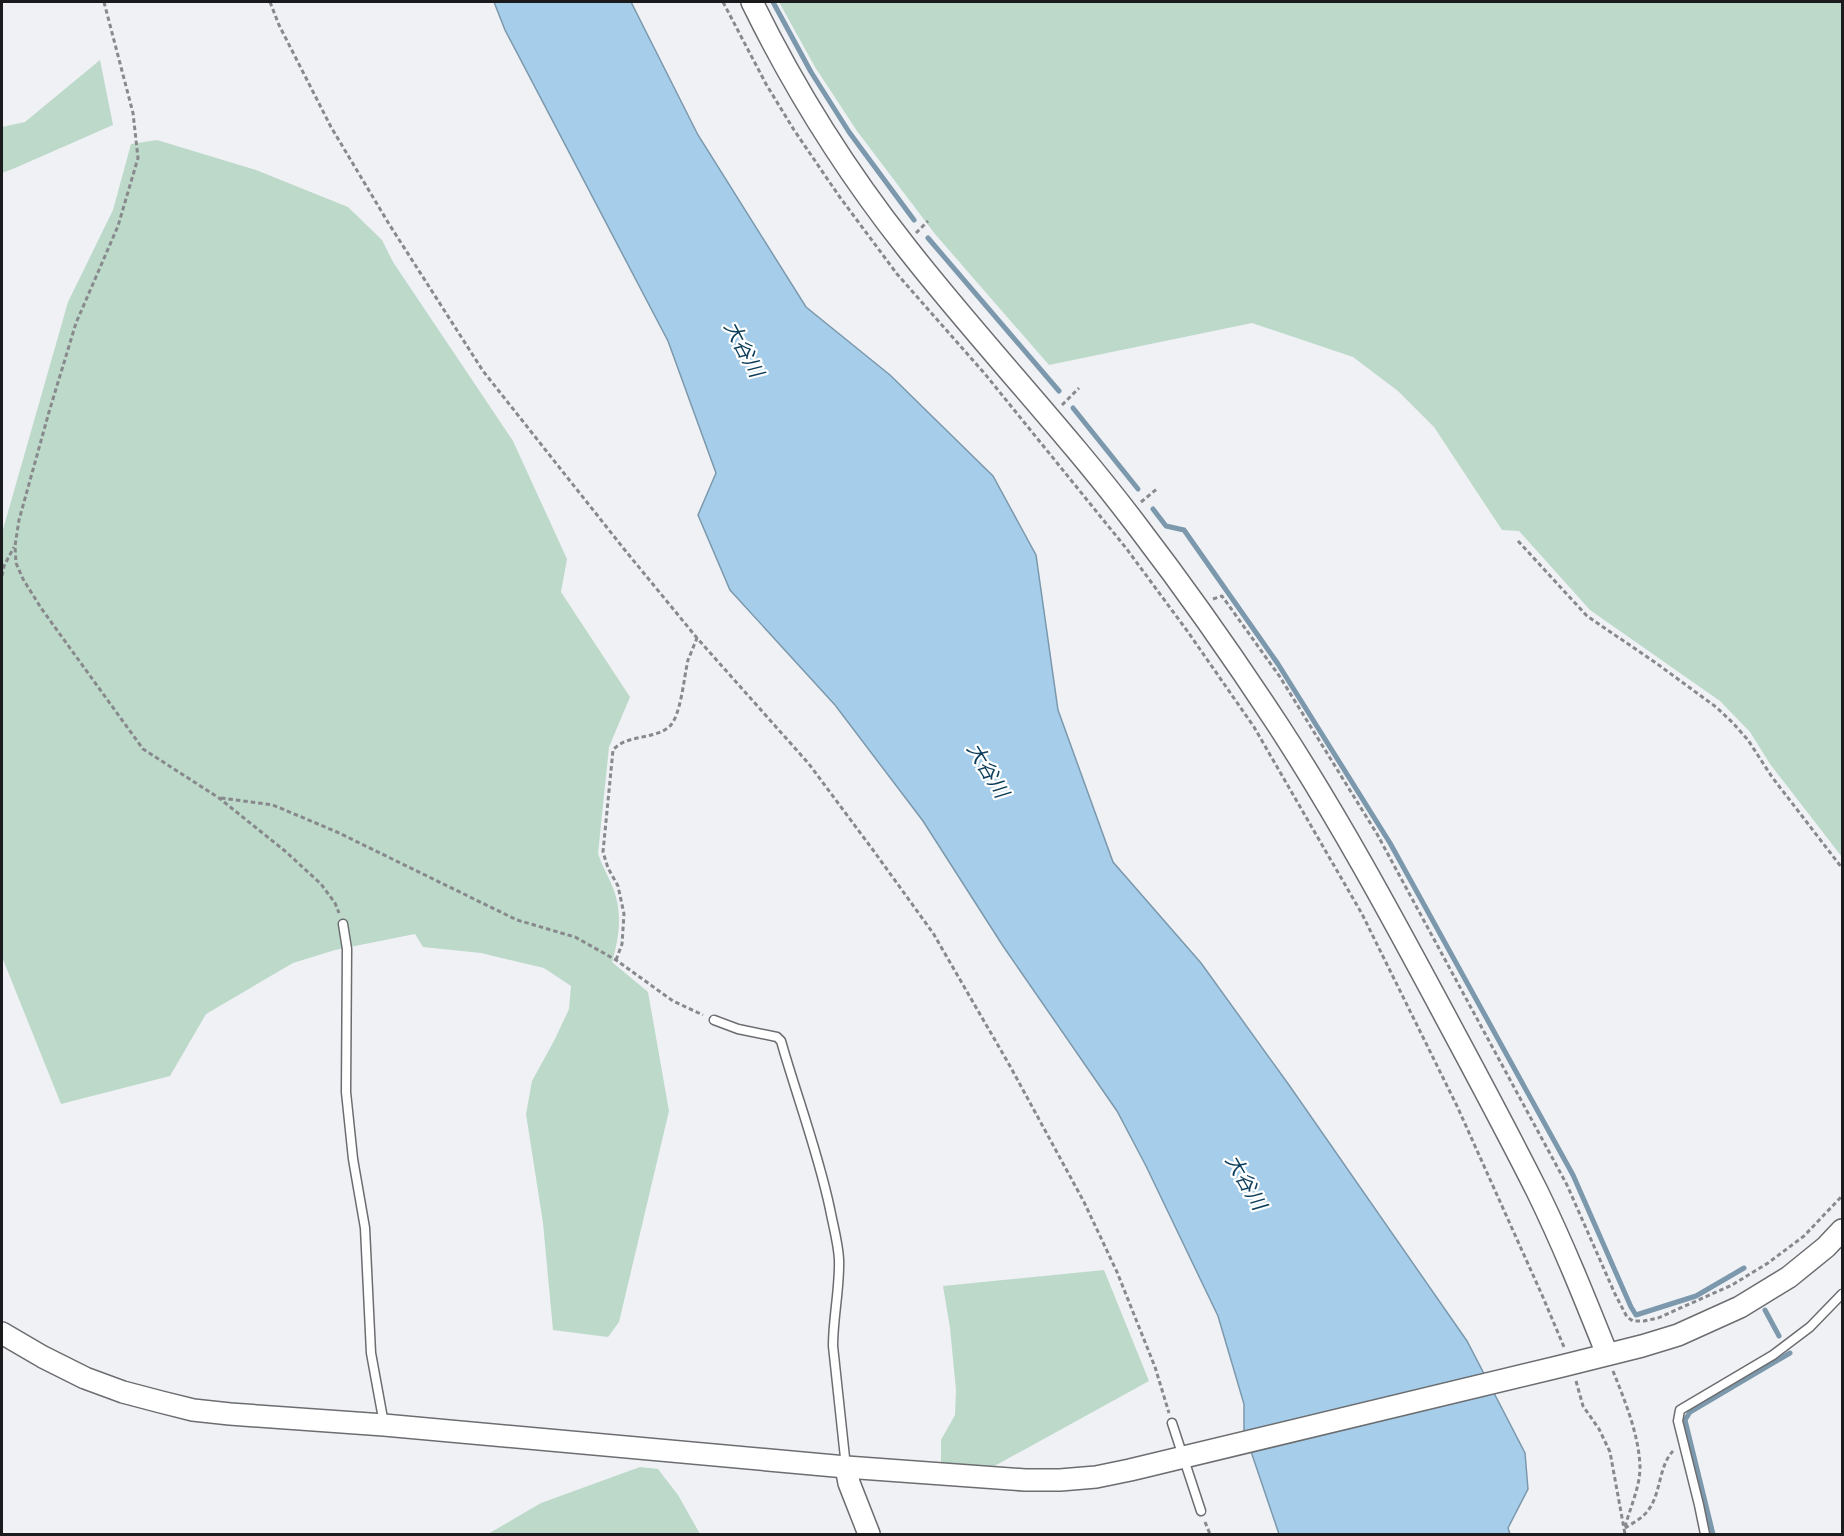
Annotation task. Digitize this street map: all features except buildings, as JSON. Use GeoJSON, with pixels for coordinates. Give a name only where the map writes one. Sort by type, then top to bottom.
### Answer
{"type":"FeatureCollection","features":[{"type":"Feature","properties":{"kind":"street"},"geometry":{"type":"LineString","coordinates":[[752,2],[797,86],[832,144],[866,193],[939,288],[1050,416],[1138,526],[1279,726],[1417,964],[1538,1194],[1607,1354]]}},
{"type":"Feature","properties":{"kind":"street"},"geometry":{"type":"LineString","coordinates":[[2,1333],[85,1378],[123,1392],[193,1410],[846,1467],[1026,1480],[1060,1480],[1096,1477],[1130,1470],[1566,1365],[1678,1335],[1740,1306],[1789,1277],[1842,1230]]}},
{"type":"Feature","properties":{"kind":"street"},"geometry":{"type":"LineString","coordinates":[[846,1467],[849,1483],[869,1534]]}},
{"type":"Feature","properties":{"kind":"lane"},"geometry":{"type":"LineString","coordinates":[[343,924],[347,950],[346,1092],[353,1160],[365,1228],[371,1353],[384,1425]]}},
{"type":"Feature","properties":{"kind":"lane"},"geometry":{"type":"LineString","coordinates":[[714,1020],[738,1029],[777,1037],[781,1041],[824,1182],[839,1259],[833,1346],[846,1467]]}},
{"type":"Feature","properties":{"kind":"lane"},"geometry":{"type":"LineString","coordinates":[[1705,1534],[1678,1420],[1680,1410],[1773,1355],[1810,1327],[1842,1294]]}},
{"type":"Feature","properties":{"kind":"lane"},"geometry":{"type":"LineString","coordinates":[[1172,1423],[1201,1511]]}},
{"type":"Feature","properties":{"kind":"path"},"geometry":{"type":"LineString","coordinates":[[104,2],[133,113],[138,158],[118,226],[73,334],[27,487],[15,546],[16,563],[41,609],[143,749],[219,798],[285,851],[321,884],[335,903],[343,924]]}},
{"type":"Feature","properties":{"kind":"path"},"geometry":{"type":"LineString","coordinates":[[270,2],[279,25],[332,127],[389,224],[483,371],[697,638],[809,764],[933,933],[1010,1066],[1084,1202],[1117,1272],[1155,1367],[1172,1423]]}},
{"type":"Feature","properties":{"kind":"path"},"geometry":{"type":"LineString","coordinates":[[723,2],[766,84],[839,196],[897,274],[985,374],[1126,548],[1254,727],[1362,914],[1457,1106],[1542,1294],[1582,1406],[1599,1429],[1610,1452],[1625,1534]]}},
{"type":"Feature","properties":{"kind":"path"},"geometry":{"type":"LineString","coordinates":[[1050,416],[1079,388]]}},
{"type":"Feature","properties":{"kind":"path"},"geometry":{"type":"LineString","coordinates":[[1518,540],[1587,616],[1716,707],[1733,723],[1842,867]]}},
{"type":"Feature","properties":{"kind":"path"},"geometry":{"type":"LineString","coordinates":[[2,576],[4,566],[15,546]]}},
{"type":"Feature","properties":{"kind":"path"},"geometry":{"type":"LineString","coordinates":[[1197,608],[1222,596],[1280,677],[1377,834],[1562,1175],[1627,1317],[1634,1321],[1658,1318],[1732,1285],[1768,1263],[1804,1236],[1842,1196]]}},
{"type":"Feature","properties":{"kind":"path"},"geometry":{"type":"LineString","coordinates":[[616,960],[622,944],[624,914],[618,886],[608,868],[603,852],[613,750],[618,744],[670,727],[675,718],[688,660],[697,638]]}},
{"type":"Feature","properties":{"kind":"path"},"geometry":{"type":"LineString","coordinates":[[219,798],[273,805],[337,832],[517,921],[575,937],[616,960],[672,1001],[714,1020]]}},
{"type":"Feature","properties":{"kind":"path"},"geometry":{"type":"LineString","coordinates":[[1607,1354],[1628,1410],[1640,1467],[1638,1482],[1624,1529]]}},
{"type":"Feature","properties":{"kind":"path"},"geometry":{"type":"LineString","coordinates":[[1624,1529],[1646,1514],[1658,1493],[1668,1457],[1683,1441]]}},
{"type":"Feature","properties":{"kind":"green space"},"geometry":{"type":"Polygon","coordinates":[[[779,2],[1842,2],[1842,857],[1770,764],[1750,732],[1720,701],[1590,610],[1519,531],[1502,530],[1434,427],[1398,391],[1353,357],[1252,323],[1049,365],[935,234],[857,131],[815,67],[779,2]]]}},
{"type":"Feature","properties":{"kind":"green space"},"geometry":{"type":"Polygon","coordinates":[[[100,60],[113,125],[2,173],[2,127],[25,122],[100,60]]]}},
{"type":"Feature","properties":{"kind":"green space"},"geometry":{"type":"Polygon","coordinates":[[[157,140],[256,170],[348,207],[382,240],[393,262],[513,441],[567,559],[561,592],[630,697],[609,747],[598,854],[613,888],[618,907],[618,935],[612,962],[648,992],[669,1111],[619,1322],[608,1337],[553,1330],[543,1223],[526,1114],[532,1081],[569,1009],[571,986],[544,968],[481,953],[423,947],[415,934],[335,950],[293,963],[206,1014],[170,1076],[61,1104],[2,957],[2,533],[68,302],[113,210],[131,144],[157,140]]]}},
{"type":"Feature","properties":{"kind":"green space"},"geometry":{"type":"Polygon","coordinates":[[[1104,1270],[1149,1381],[989,1469],[941,1466],[941,1440],[955,1415],[956,1390],[943,1286],[1104,1270]]]}},
{"type":"Feature","properties":{"kind":"green space"},"geometry":{"type":"Polygon","coordinates":[[[640,1467],[658,1469],[678,1495],[700,1534],[488,1534],[541,1503],[640,1467]]]}},
{"type":"Feature","properties":{"kind":"water","name":"大谷川"},"geometry":{"type":"Polygon","coordinates":[[[494,2],[631,2],[698,135],[806,307],[890,375],[993,476],[1036,555],[1058,710],[1113,862],[1201,963],[1467,1341],[1525,1453],[1528,1489],[1508,1528],[1510,1534],[1279,1534],[1244,1431],[1244,1404],[1218,1316],[1117,1111],[1003,946],[923,821],[835,705],[730,590],[698,515],[716,473],[668,341],[505,30],[494,2]]]}},
{"type":"Feature","properties":{"kind":"waterway"},"geometry":{"type":"LineString","coordinates":[[773,2],[811,72],[849,132],[914,220]]}},
{"type":"Feature","properties":{"kind":"waterway"},"geometry":{"type":"LineString","coordinates":[[928,238],[1059,391]]}},
{"type":"Feature","properties":{"kind":"waterway"},"geometry":{"type":"LineString","coordinates":[[1073,408],[1138,489]]}},
{"type":"Feature","properties":{"kind":"waterway"},"geometry":{"type":"LineString","coordinates":[[1153,509],[1166,526],[1184,530],[1278,664],[1390,843],[1573,1175],[1636,1315],[1696,1296],[1744,1268]]}},
{"type":"Feature","properties":{"kind":"waterway"},"geometry":{"type":"LineString","coordinates":[[1765,1310],[1779,1336]]}},
{"type":"Feature","properties":{"kind":"waterway"},"geometry":{"type":"LineString","coordinates":[[1713,1534],[1685,1420],[1690,1412],[1790,1353]]}}]}
